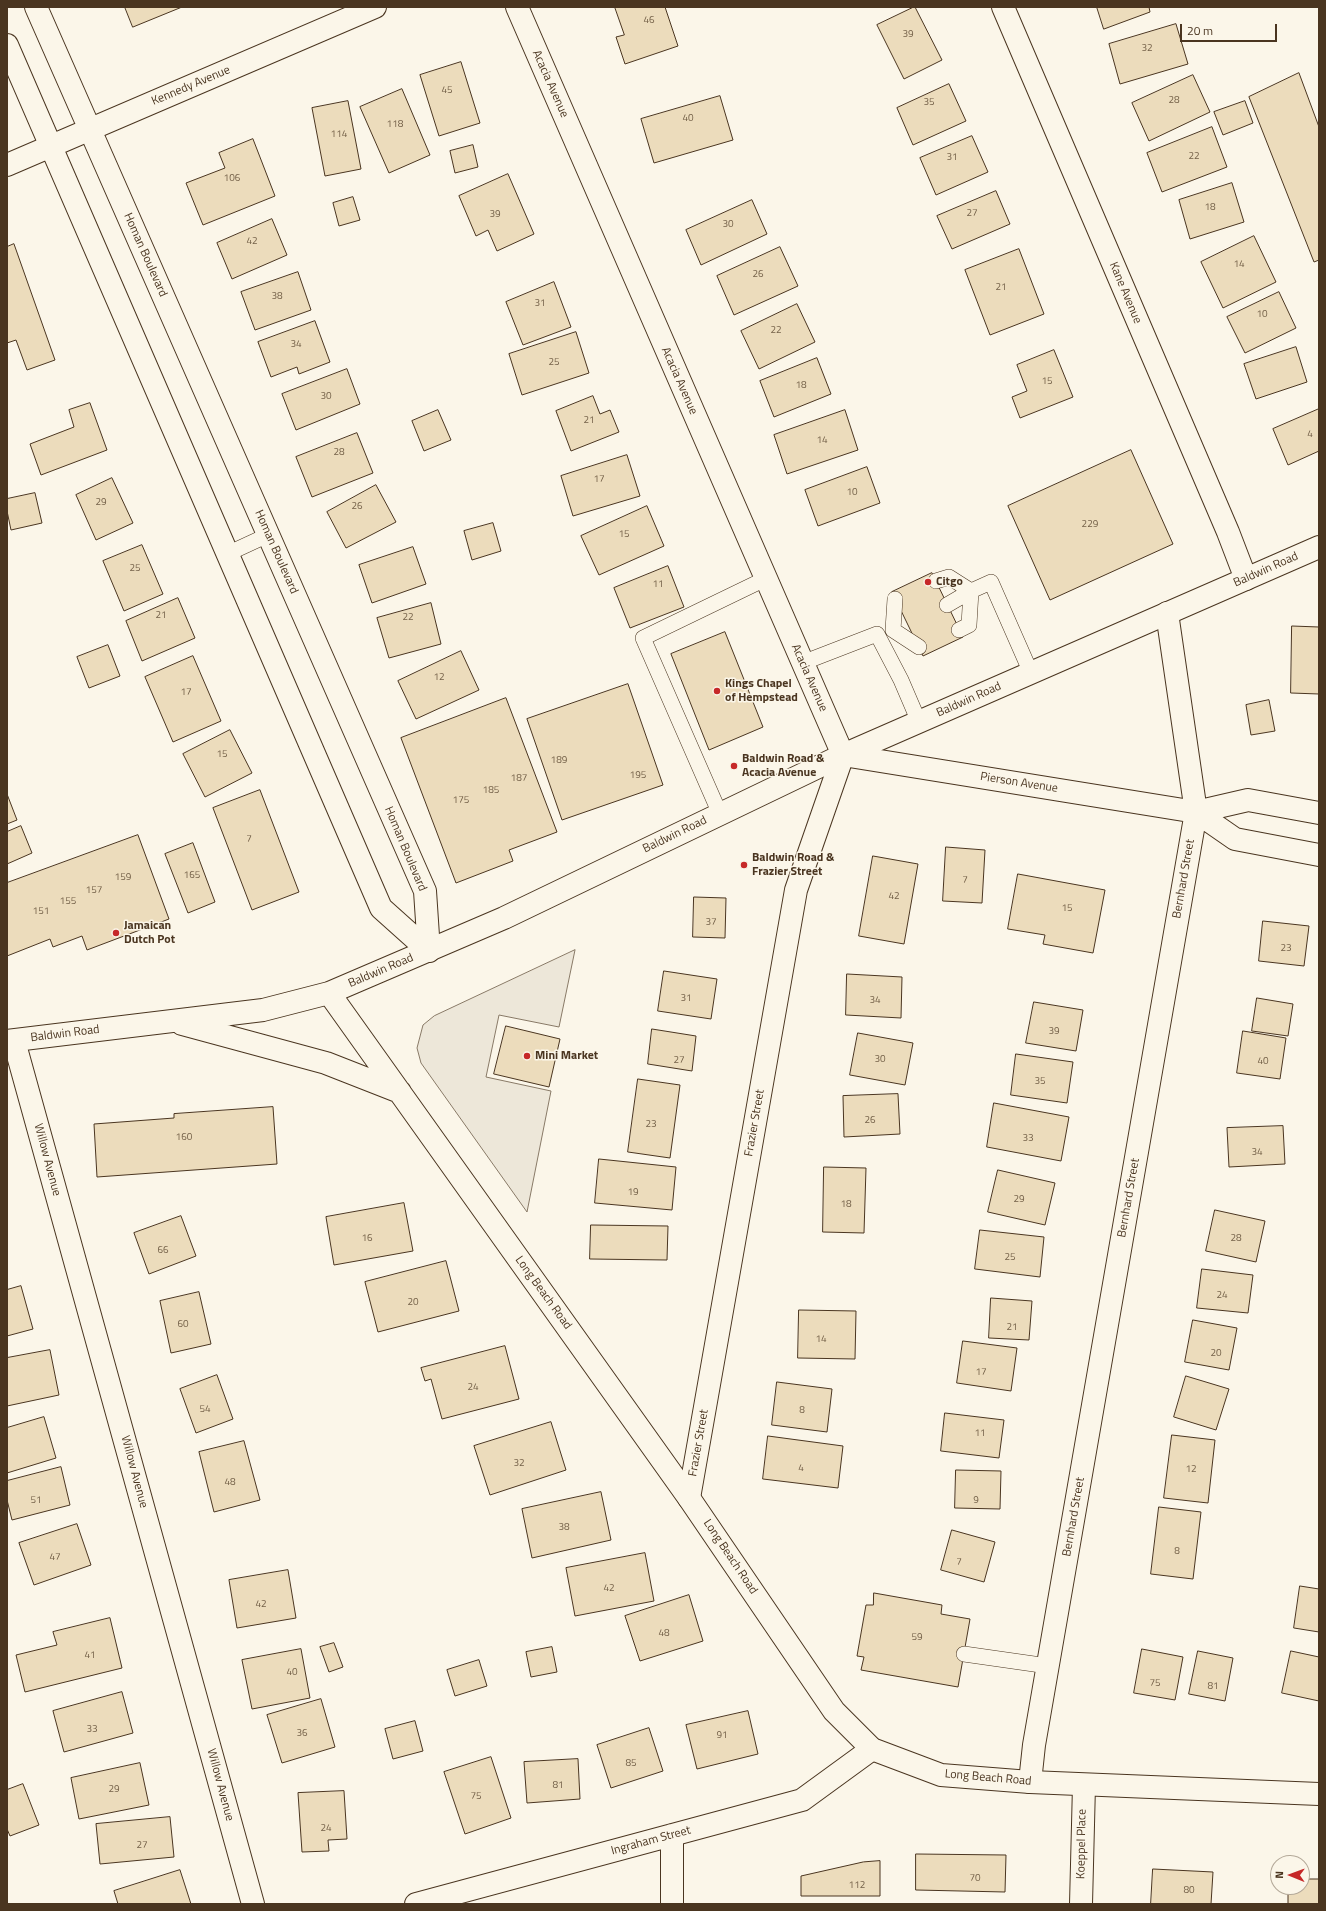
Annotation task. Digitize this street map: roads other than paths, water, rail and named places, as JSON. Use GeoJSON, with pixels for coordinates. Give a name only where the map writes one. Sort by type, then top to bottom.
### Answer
{"type":"FeatureCollection","features":[{"type":"Feature","properties":{"kind":"street","name":"Homan Boulevard"},"geometry":{"type":"LineString","coordinates":[[36,7],[424,891],[429,951]]}},
{"type":"Feature","properties":{"kind":"street","name":"Kennedy Avenue"},"geometry":{"type":"LineString","coordinates":[[7,165],[375,7]]}},
{"type":"Feature","properties":{"kind":"street","name":"Acacia Avenue"},"geometry":{"type":"LineString","coordinates":[[517,7],[842,755]]}},
{"type":"Feature","properties":{"kind":"street","name":"Kane Avenue"},"geometry":{"type":"LineString","coordinates":[[1003,7],[1228,532],[1246,579]]}},
{"type":"Feature","properties":{"kind":"street"},"geometry":{"type":"LineString","coordinates":[[7,45],[50,147],[382,908],[429,951]]}},
{"type":"Feature","properties":{"kind":"street","name":"Baldwin Road"},"geometry":{"type":"LineString","coordinates":[[11,1041],[263,1010],[329,993],[504,918],[842,755],[1319,547]]}},
{"type":"Feature","properties":{"kind":"street","name":"Bernhard Street"},"geometry":{"type":"LineString","coordinates":[[1030,1782],[1034,1745],[1196,812],[1167,613]]}},
{"type":"Feature","properties":{"kind":"street","name":"Pierson Avenue"},"geometry":{"type":"LineString","coordinates":[[842,755],[1196,812],[1248,800],[1319,813]]}},
{"type":"Feature","properties":{"kind":"street","name":"Frazier Street"},"geometry":{"type":"LineString","coordinates":[[689,1498],[796,890],[842,755]]}},
{"type":"Feature","properties":{"kind":"street","name":"Pierson Avenue"},"geometry":{"type":"LineString","coordinates":[[1196,812],[1235,839],[1319,855]]}},
{"type":"Feature","properties":{"kind":"street","name":"Long Beach Road"},"geometry":{"type":"LineString","coordinates":[[329,993],[689,1498],[834,1711],[872,1749],[941,1775],[1084,1785],[1319,1794]]}},
{"type":"Feature","properties":{"kind":"street"},"geometry":{"type":"LineString","coordinates":[[171,1022],[326,1063],[400,1092]]}},
{"type":"Feature","properties":{"kind":"street","name":"Willow Avenue"},"geometry":{"type":"LineString","coordinates":[[11,1041],[253,1904]]}},
{"type":"Feature","properties":{"kind":"street","name":"Ingraham Street"},"geometry":{"type":"LineString","coordinates":[[416,1904],[802,1800],[872,1749]]}},
{"type":"Feature","properties":{"kind":"street","name":"Koeppel Place"},"geometry":{"type":"LineString","coordinates":[[1081,1904],[1084,1785]]}},
{"type":"Feature","properties":{"kind":"street"},"geometry":{"type":"LineString","coordinates":[[672,1835],[672,1904]]}},
{"type":"Feature","properties":{"kind":"lane"},"geometry":{"type":"LineString","coordinates":[[227,554],[268,536]]}},
{"type":"Feature","properties":{"kind":"lane"},"geometry":{"type":"LineString","coordinates":[[936,581],[949,577],[971,591]]}},
{"type":"Feature","properties":{"kind":"lane"},"geometry":{"type":"LineString","coordinates":[[720,814],[643,638],[766,579]]}},
{"type":"Feature","properties":{"kind":"lane"},"geometry":{"type":"LineString","coordinates":[[947,605],[971,591],[991,582],[1031,673]]}},
{"type":"Feature","properties":{"kind":"lane"},"geometry":{"type":"LineString","coordinates":[[959,630],[969,625],[971,591]]}},
{"type":"Feature","properties":{"kind":"lane"},"geometry":{"type":"LineString","coordinates":[[893,630],[895,599]]}},
{"type":"Feature","properties":{"kind":"lane"},"geometry":{"type":"LineString","coordinates":[[802,663],[907,624]]}},
{"type":"Feature","properties":{"kind":"lane"},"geometry":{"type":"LineString","coordinates":[[893,630],[918,647]]}},
{"type":"Feature","properties":{"kind":"lane"},"geometry":{"type":"LineString","coordinates":[[877,634],[901,680],[919,722]]}},
{"type":"Feature","properties":{"kind":"lane"},"geometry":{"type":"LineString","coordinates":[[964,1654],[1048,1666]]}},
{"type":"Feature","properties":{"kind":"place","name":"Citgo"},"geometry":{"type":"Point","coordinates":[928,582]}},
{"type":"Feature","properties":{"kind":"place","name":"Kings Chapel of Hempstead"},"geometry":{"type":"Point","coordinates":[717,691]}},
{"type":"Feature","properties":{"kind":"place","name":"Baldwin Road & Acacia Avenue"},"geometry":{"type":"Point","coordinates":[734,766]}},
{"type":"Feature","properties":{"kind":"place","name":"Baldwin Road & Frazier Street"},"geometry":{"type":"Point","coordinates":[744,865]}},
{"type":"Feature","properties":{"kind":"place","name":"Jamaican Dutch Pot"},"geometry":{"type":"Point","coordinates":[116,933]}},
{"type":"Feature","properties":{"kind":"place","name":"Mini Market"},"geometry":{"type":"Point","coordinates":[527,1056]}}]}
